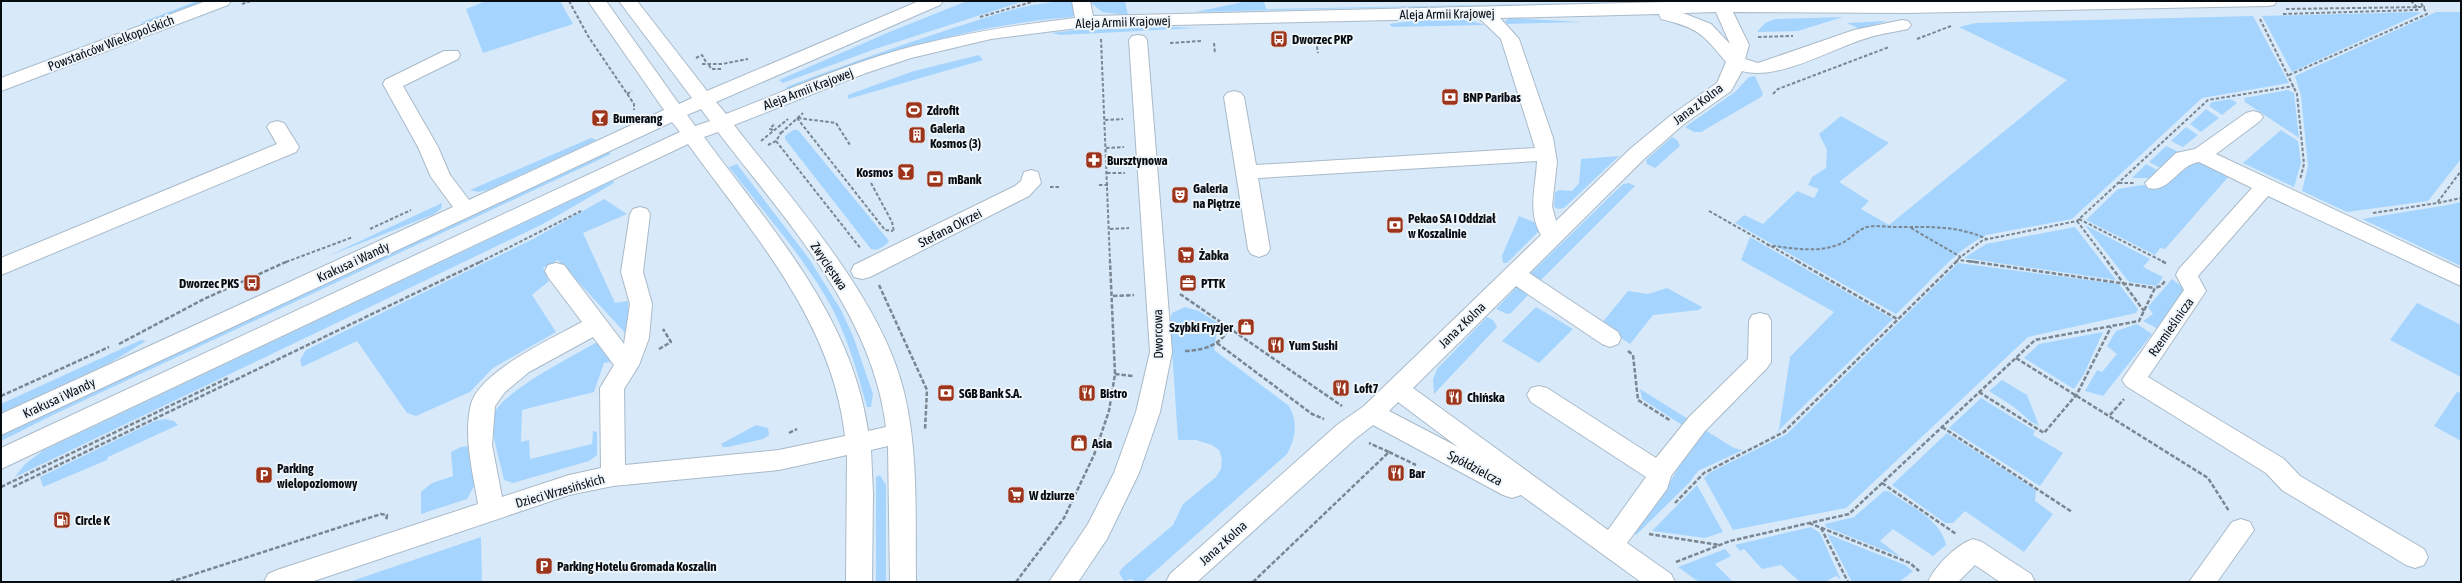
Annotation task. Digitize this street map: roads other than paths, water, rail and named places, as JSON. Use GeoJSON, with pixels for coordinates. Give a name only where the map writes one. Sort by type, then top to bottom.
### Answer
{"type":"FeatureCollection","features":[{"type":"Feature","properties":{"kind":"street","name":"Powstańców Wielkopolskich"},"geometry":{"type":"LineString","coordinates":[[1,85],[222,1]]}},
{"type":"Feature","properties":{"kind":"street"},"geometry":{"type":"LineString","coordinates":[[597,1],[691,135],[791,269],[812,302],[828,333],[844,377],[852,407],[858,444],[861,491],[859,582]]}},
{"type":"Feature","properties":{"kind":"street","name":"Zwycięstwa"},"geometry":{"type":"LineString","coordinates":[[628,1],[705,99],[840,281],[881,360],[892,390],[899,434],[903,582]]}},
{"type":"Feature","properties":{"kind":"street"},"geometry":{"type":"LineString","coordinates":[[705,99],[934,1]]}},
{"type":"Feature","properties":{"kind":"street"},"geometry":{"type":"LineString","coordinates":[[1081,1],[1085,22]]}},
{"type":"Feature","properties":{"kind":"street","name":"Aleja Armii Krajowej"},"geometry":{"type":"LineString","coordinates":[[691,135],[859,69],[906,54],[990,34],[1085,22],[1640,9],[1721,4],[1905,8],[2268,8]]}},
{"type":"Feature","properties":{"kind":"street","name":"Jana z Kolna"},"geometry":{"type":"LineString","coordinates":[[1179,582],[1338,427],[1372,413],[1656,137],[1724,87],[1731,76],[1740,45],[1721,4]]}},
{"type":"Feature","properties":{"kind":"street"},"geometry":{"type":"LineString","coordinates":[[1640,9],[1687,20],[1705,27],[1735,63],[1752,68],[1766,68],[1860,34],[1902,25]]}},
{"type":"Feature","properties":{"kind":"street"},"geometry":{"type":"LineString","coordinates":[[1484,13],[1502,28],[1510,39],[1546,154],[1547,162],[1542,206],[1546,225],[1553,236]]}},
{"type":"Feature","properties":{"kind":"street","name":"Dworcowa"},"geometry":{"type":"LineString","coordinates":[[1062,582],[1080,562],[1123,486],[1157,379],[1160,352],[1142,43]]}},
{"type":"Feature","properties":{"kind":"street"},"geometry":{"type":"LineString","coordinates":[[451,55],[392,84],[428,147],[441,177],[466,210]]}},
{"type":"Feature","properties":{"kind":"street"},"geometry":{"type":"LineString","coordinates":[[1234,97],[1259,249]]}},
{"type":"Feature","properties":{"kind":"street","name":"Krakusa i Wandy"},"geometry":{"type":"LineString","coordinates":[[1,425],[705,99]]}},
{"type":"Feature","properties":{"kind":"street"},"geometry":{"type":"LineString","coordinates":[[2155,183],[2183,158],[2201,155],[2253,117]]}},
{"type":"Feature","properties":{"kind":"street"},"geometry":{"type":"LineString","coordinates":[[1,267],[289,147],[277,127]]}},
{"type":"Feature","properties":{"kind":"street"},"geometry":{"type":"LineString","coordinates":[[1,459],[691,135]]}},
{"type":"Feature","properties":{"kind":"street"},"geometry":{"type":"LineString","coordinates":[[1247,172],[1546,154]]}},
{"type":"Feature","properties":{"kind":"street"},"geometry":{"type":"LineString","coordinates":[[2201,155],[2461,278]]}},
{"type":"Feature","properties":{"kind":"street","name":"Stefana Okrzei"},"geometry":{"type":"LineString","coordinates":[[862,271],[1022,191],[1031,183],[1031,178]]}},
{"type":"Feature","properties":{"kind":"street","name":"Rzemieślnicza"},"geometry":{"type":"LineString","coordinates":[[2265,186],[2187,275],[2195,291],[2134,380],[2275,466],[2291,483],[2415,557]]}},
{"type":"Feature","properties":{"kind":"street"},"geometry":{"type":"LineString","coordinates":[[613,476],[612,388],[627,365],[638,338],[640,304],[632,272],[640,214]]}},
{"type":"Feature","properties":{"kind":"street"},"geometry":{"type":"LineString","coordinates":[[556,271],[627,365]]}},
{"type":"Feature","properties":{"kind":"street"},"geometry":{"type":"LineString","coordinates":[[1514,274],[1610,338]]}},
{"type":"Feature","properties":{"kind":"street"},"geometry":{"type":"LineString","coordinates":[[1611,545],[1658,482],[1659,473],[1690,433],[1759,362],[1760,321]]}},
{"type":"Feature","properties":{"kind":"street"},"geometry":{"type":"LineString","coordinates":[[492,511],[480,445],[483,404],[497,386],[521,366],[597,324]]}},
{"type":"Feature","properties":{"kind":"street","name":"Spółdzielcza"},"geometry":{"type":"LineString","coordinates":[[1397,389],[1578,523],[1611,545],[1665,574]]}},
{"type":"Feature","properties":{"kind":"street"},"geometry":{"type":"LineString","coordinates":[[1539,395],[1659,473]]}},
{"type":"Feature","properties":{"kind":"street","name":"Spółdzielcza"},"geometry":{"type":"LineString","coordinates":[[1372,413],[1578,523]]}},
{"type":"Feature","properties":{"kind":"street","name":"Dzieci Wrzesińskich"},"geometry":{"type":"LineString","coordinates":[[277,582],[569,485],[613,476],[761,463],[858,444],[899,434]]}},
{"type":"Feature","properties":{"kind":"street"},"geometry":{"type":"LineString","coordinates":[[2202,582],[2241,530]]}},
{"type":"Feature","properties":{"kind":"street"},"geometry":{"type":"LineString","coordinates":[[1932,577],[1973,550],[2022,582]]}},
{"type":"Feature","properties":{"kind":"place","name":"Dworzec PKP"},"geometry":{"type":"Point","coordinates":[1279,39]}},
{"type":"Feature","properties":{"kind":"place","name":"BNP Paribas"},"geometry":{"type":"Point","coordinates":[1450,97]}},
{"type":"Feature","properties":{"kind":"place","name":"Zdrofit"},"geometry":{"type":"Point","coordinates":[914,110]}},
{"type":"Feature","properties":{"kind":"place","name":"Bumerang"},"geometry":{"type":"Point","coordinates":[600,118]}},
{"type":"Feature","properties":{"kind":"place","name":"Galeria Kosmos (3)"},"geometry":{"type":"Point","coordinates":[917,135]}},
{"type":"Feature","properties":{"kind":"place","name":"Bursztynowa"},"geometry":{"type":"Point","coordinates":[1094,160]}},
{"type":"Feature","properties":{"kind":"place","name":"Kosmos"},"geometry":{"type":"Point","coordinates":[906,172]}},
{"type":"Feature","properties":{"kind":"place","name":"mBank"},"geometry":{"type":"Point","coordinates":[935,179]}},
{"type":"Feature","properties":{"kind":"place","name":"Galeria na Piętrze"},"geometry":{"type":"Point","coordinates":[1180,195]}},
{"type":"Feature","properties":{"kind":"place","name":"Pekao SA I Oddział w Koszalinie"},"geometry":{"type":"Point","coordinates":[1395,225]}},
{"type":"Feature","properties":{"kind":"place","name":"Żabka"},"geometry":{"type":"Point","coordinates":[1186,255]}},
{"type":"Feature","properties":{"kind":"place","name":"Dworzec PKS"},"geometry":{"type":"Point","coordinates":[252,283]}},
{"type":"Feature","properties":{"kind":"place","name":"PTTK"},"geometry":{"type":"Point","coordinates":[1188,283]}},
{"type":"Feature","properties":{"kind":"place","name":"Szybki Fryzjer"},"geometry":{"type":"Point","coordinates":[1246,327]}},
{"type":"Feature","properties":{"kind":"place","name":"Yum Sushi"},"geometry":{"type":"Point","coordinates":[1276,345]}},
{"type":"Feature","properties":{"kind":"place","name":"Loft7"},"geometry":{"type":"Point","coordinates":[1341,388]}},
{"type":"Feature","properties":{"kind":"place","name":"SGB Bank S.A."},"geometry":{"type":"Point","coordinates":[946,393]}},
{"type":"Feature","properties":{"kind":"place","name":"Bistro"},"geometry":{"type":"Point","coordinates":[1087,393]}},
{"type":"Feature","properties":{"kind":"place","name":"Chińska"},"geometry":{"type":"Point","coordinates":[1454,397]}},
{"type":"Feature","properties":{"kind":"place","name":"Asia"},"geometry":{"type":"Point","coordinates":[1079,443]}},
{"type":"Feature","properties":{"kind":"place","name":"Bar"},"geometry":{"type":"Point","coordinates":[1396,473]}},
{"type":"Feature","properties":{"kind":"place","name":"Parking wielopoziomowy"},"geometry":{"type":"Point","coordinates":[264,475]}},
{"type":"Feature","properties":{"kind":"place","name":"W dziurze"},"geometry":{"type":"Point","coordinates":[1016,495]}},
{"type":"Feature","properties":{"kind":"place","name":"Circle K"},"geometry":{"type":"Point","coordinates":[62,520]}},
{"type":"Feature","properties":{"kind":"place","name":"Parking Hotelu Gromada Koszalin"},"geometry":{"type":"Point","coordinates":[544,566]}}]}
